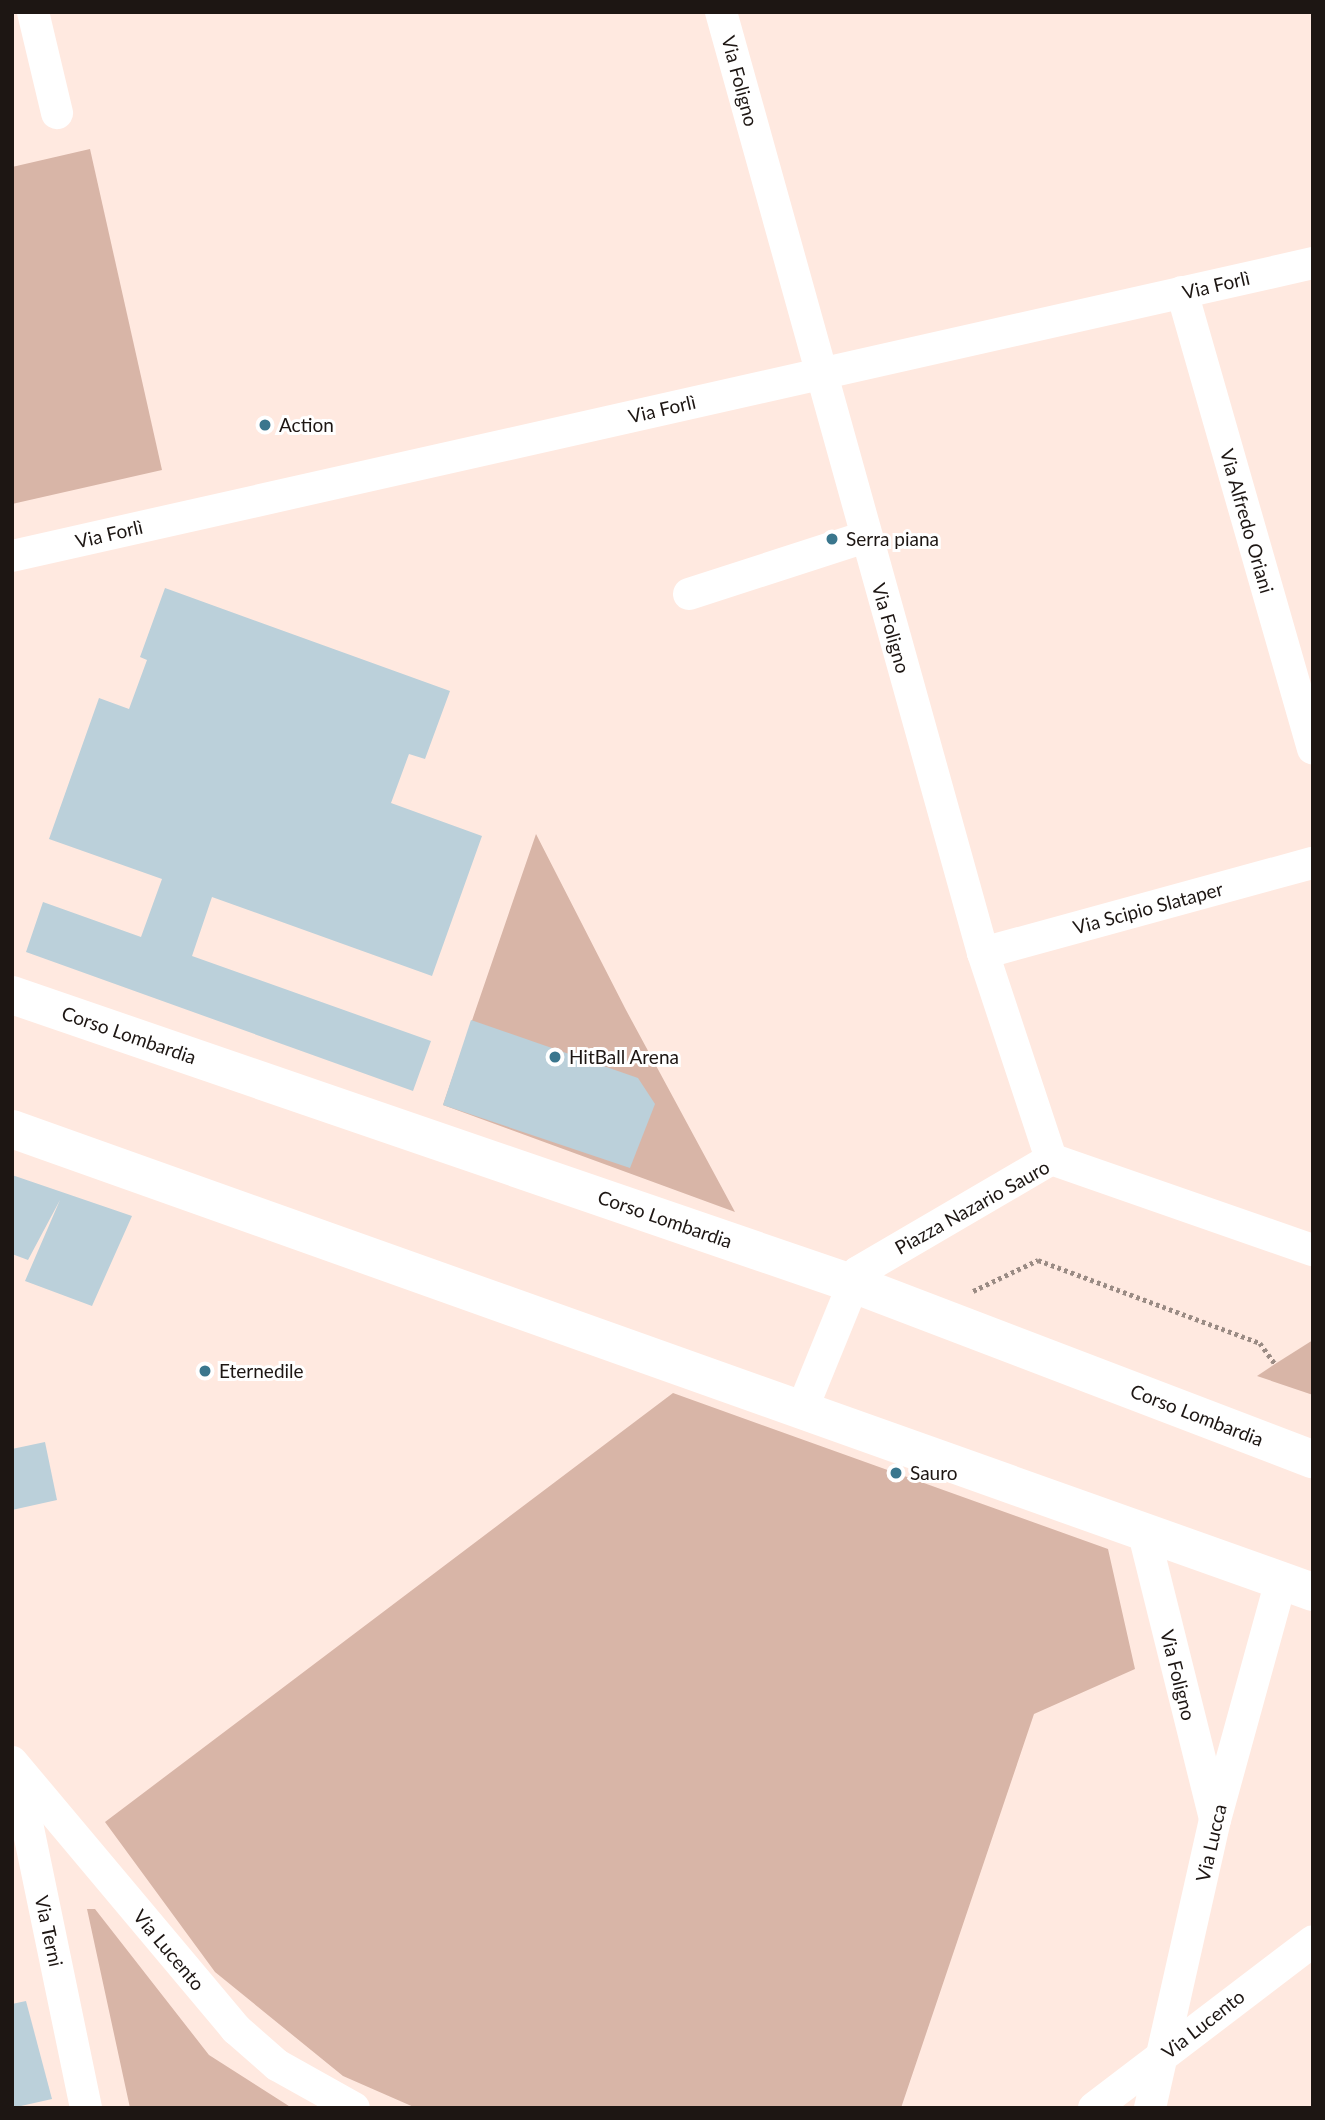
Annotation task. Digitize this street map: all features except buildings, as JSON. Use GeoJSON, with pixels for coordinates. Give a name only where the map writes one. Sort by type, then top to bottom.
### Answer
{"type":"FeatureCollection","features":[{"type":"Feature","properties":{"kind":"street"},"geometry":{"type":"LineString","coordinates":[[33,12],[57,113]]}},
{"type":"Feature","properties":{"kind":"street","name":"Via Foligno"},"geometry":{"type":"LineString","coordinates":[[720,12],[983,953],[1051,1159]]}},
{"type":"Feature","properties":{"kind":"street","name":"Via Forlì"},"geometry":{"type":"LineString","coordinates":[[12,556],[1313,263]]}},
{"type":"Feature","properties":{"kind":"street","name":"Via Alfredo Oriani"},"geometry":{"type":"LineString","coordinates":[[1182,292],[1313,749]]}},
{"type":"Feature","properties":{"kind":"street"},"geometry":{"type":"LineString","coordinates":[[689,594],[866,537]]}},
{"type":"Feature","properties":{"kind":"street","name":"Via Scipio Slataper"},"geometry":{"type":"LineString","coordinates":[[983,953],[1313,863]]}},
{"type":"Feature","properties":{"kind":"street","name":"Corso Lombardia"},"geometry":{"type":"LineString","coordinates":[[12,995],[851,1283],[1313,1459]]}},
{"type":"Feature","properties":{"kind":"street"},"geometry":{"type":"LineString","coordinates":[[12,1129],[1297,1587]]}},
{"type":"Feature","properties":{"kind":"street","name":"Piazza Nazario Sauro"},"geometry":{"type":"LineString","coordinates":[[801,1412],[851,1283],[858,1272],[1051,1159],[1313,1250]]}},
{"type":"Feature","properties":{"kind":"street","name":"Via Foligno"},"geometry":{"type":"LineString","coordinates":[[1143,1530],[1215,1820]]}},
{"type":"Feature","properties":{"kind":"street","name":"Via Lucca"},"geometry":{"type":"LineString","coordinates":[[1150,2108],[1215,1820],[1297,1587]]}},
{"type":"Feature","properties":{"kind":"street","name":"Via Terni"},"geometry":{"type":"LineString","coordinates":[[13,1761],[86,2108]]}},
{"type":"Feature","properties":{"kind":"street","name":"Via Lucento"},"geometry":{"type":"LineString","coordinates":[[13,1761],[236,2029],[277,2065],[354,2108]]}},
{"type":"Feature","properties":{"kind":"street","name":"Via Lucento"},"geometry":{"type":"LineString","coordinates":[[1094,2108],[1313,1941]]}},
{"type":"Feature","properties":{"kind":"path"},"geometry":{"type":"LineString","coordinates":[[928,1312],[1038,1260],[1260,1343],[1275,1364]]}},
{"type":"Feature","properties":{"kind":"shaded area"},"geometry":{"type":"Polygon","coordinates":[[[90,149],[162,470],[12,504],[12,167],[90,149]]]}},
{"type":"Feature","properties":{"kind":"shaded area","name":"HitBall Arena"},"geometry":{"type":"Polygon","coordinates":[[[536,834],[626,1010],[735,1212],[443,1105],[536,834]]]}},
{"type":"Feature","properties":{"kind":"shaded area"},"geometry":{"type":"Polygon","coordinates":[[[1313,1340],[1313,1395],[1257,1376],[1275,1364],[1313,1340]]]}},
{"type":"Feature","properties":{"kind":"shaded area"},"geometry":{"type":"Polygon","coordinates":[[[673,1393],[1108,1549],[1135,1669],[1034,1714],[901,2108],[416,2108],[343,2076],[215,1972],[105,1822],[673,1393]]]}},
{"type":"Feature","properties":{"kind":"shaded area"},"geometry":{"type":"Polygon","coordinates":[[[87,1909],[95,1909],[209,2055],[292,2108],[130,2108],[87,1909]]]}},
{"type":"Feature","properties":{"kind":"place","name":"Action"},"geometry":{"type":"Point","coordinates":[265,425]}},
{"type":"Feature","properties":{"kind":"place","name":"Serra piana"},"geometry":{"type":"Point","coordinates":[832,539]}},
{"type":"Feature","properties":{"kind":"place","name":"HitBall Arena"},"geometry":{"type":"Point","coordinates":[555,1057]}},
{"type":"Feature","properties":{"kind":"place","name":"Eternedile"},"geometry":{"type":"Point","coordinates":[205,1371]}},
{"type":"Feature","properties":{"kind":"place","name":"Sauro"},"geometry":{"type":"Point","coordinates":[896,1473]}}]}
